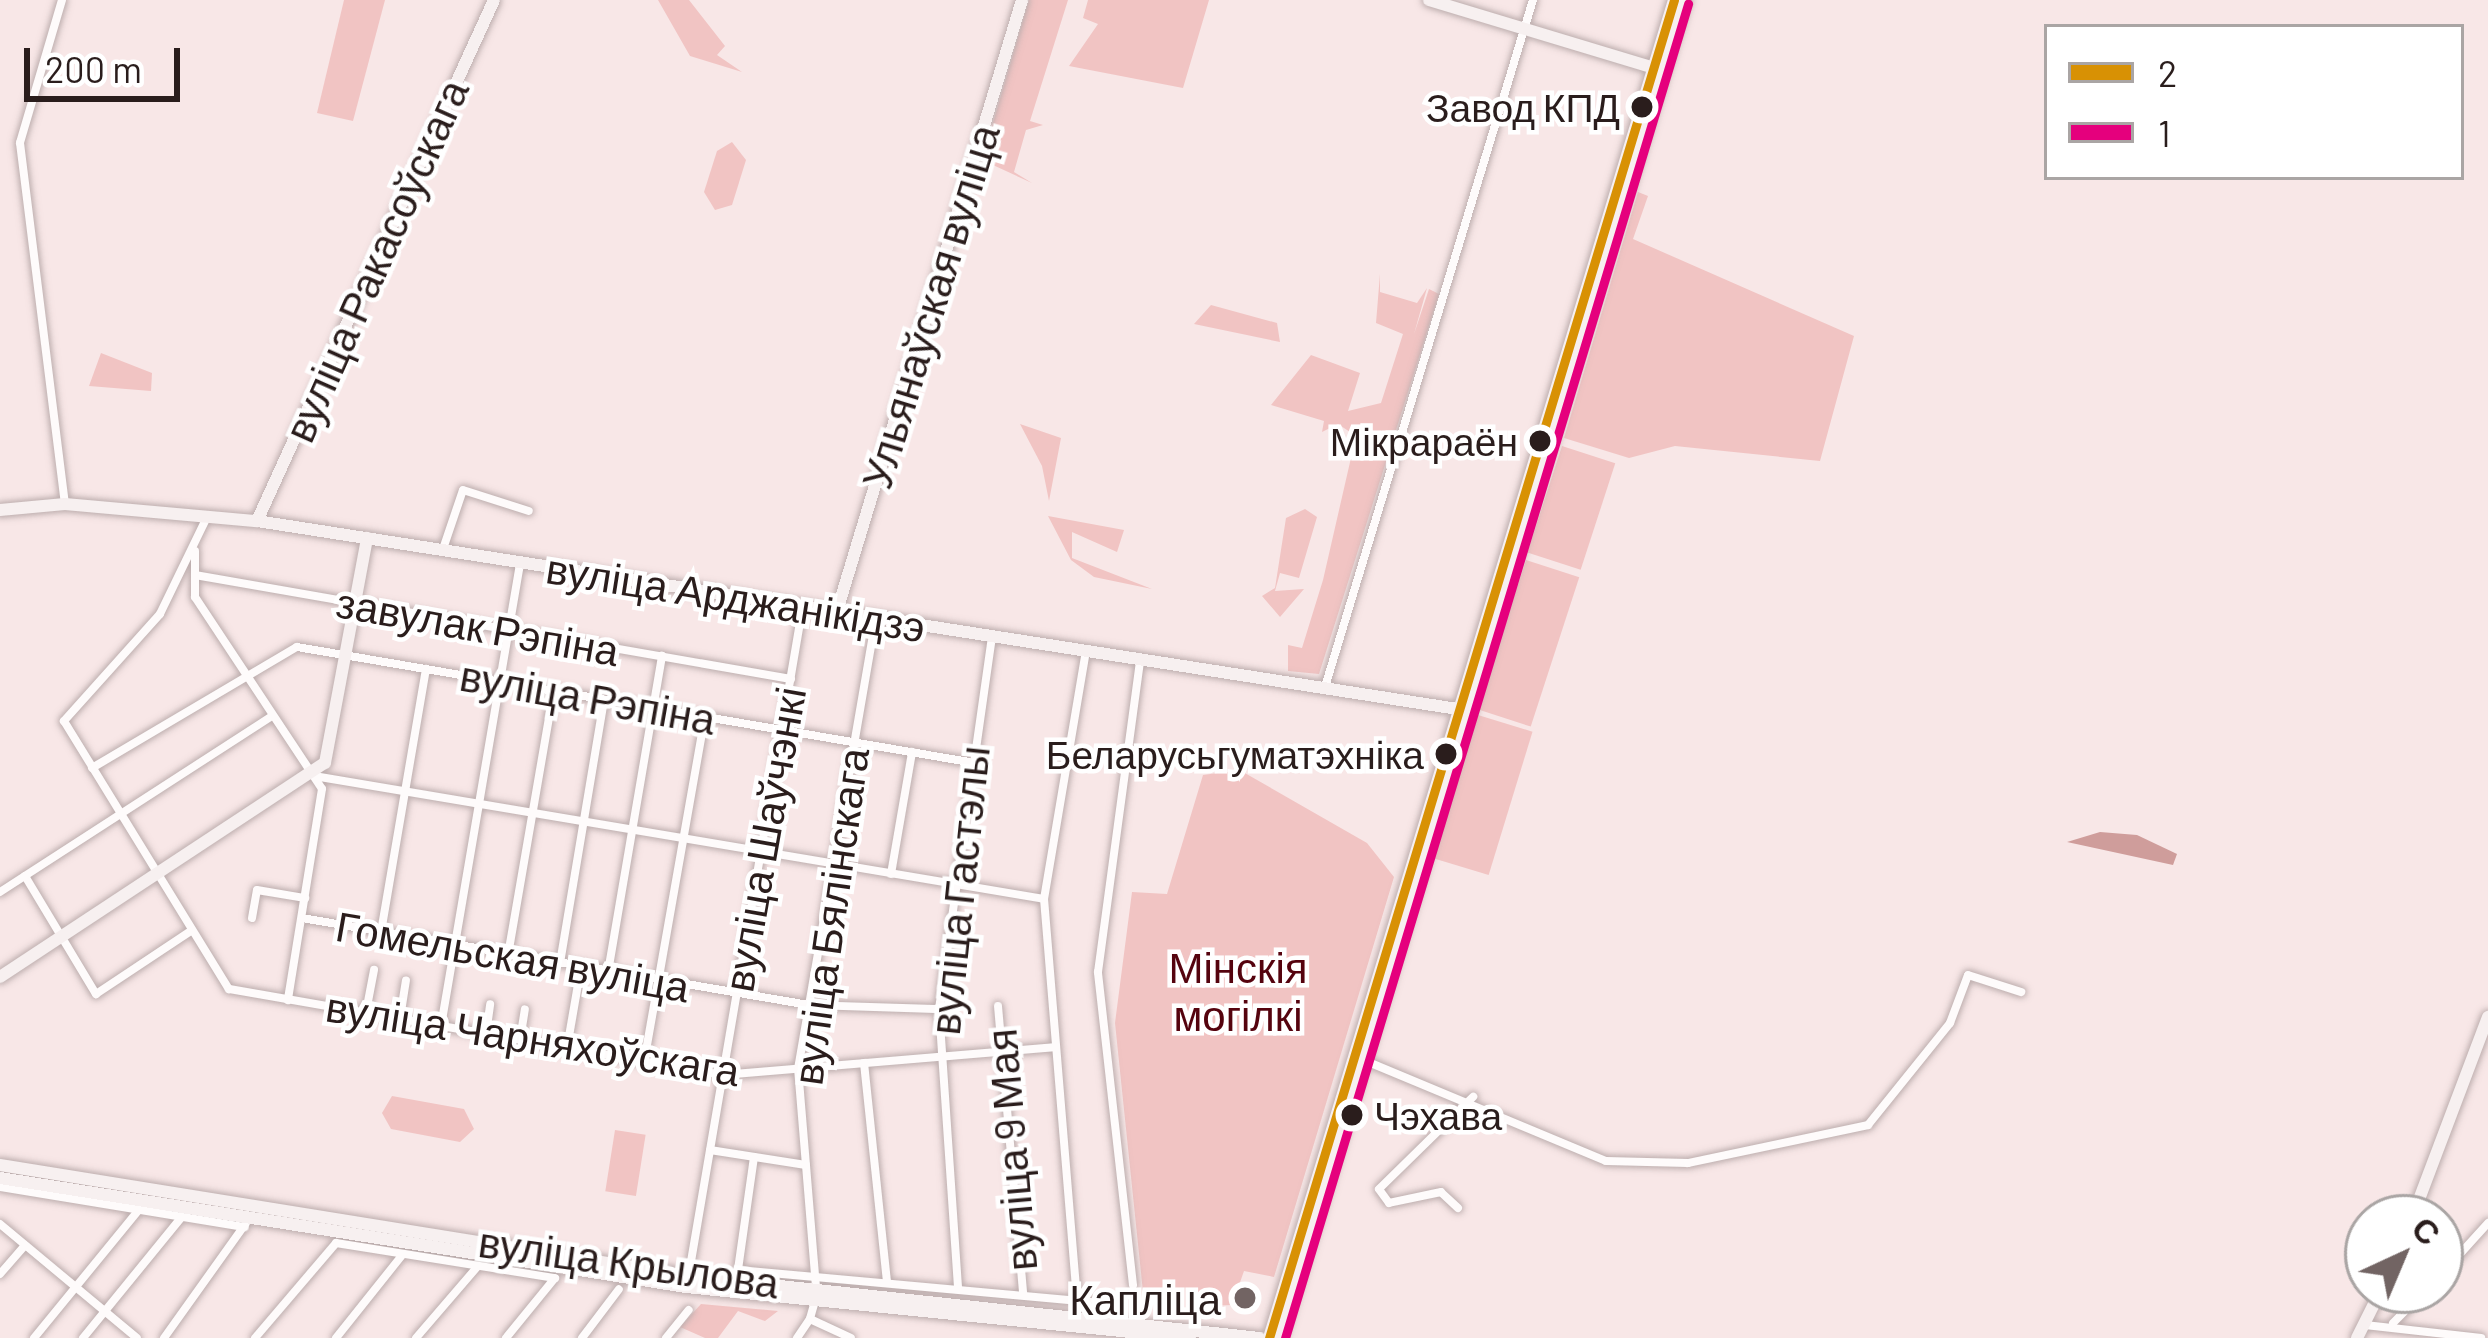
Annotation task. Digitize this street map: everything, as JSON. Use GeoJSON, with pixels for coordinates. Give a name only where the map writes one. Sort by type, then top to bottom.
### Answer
{"type":"FeatureCollection","features":[{"type":"Feature","properties":{"kind":"main road","name":"вуліца Ракасоўскага"},"geometry":{"type":"LineString","coordinates":[[257,521],[494,0]]}},
{"type":"Feature","properties":{"kind":"main road","name":"Ульянаўская вуліца"},"geometry":{"type":"LineString","coordinates":[[837,611],[1022,0]]}},
{"type":"Feature","properties":{"kind":"main road"},"geometry":{"type":"LineString","coordinates":[[1429,0],[1659,69]]}},
{"type":"Feature","properties":{"kind":"main road"},"geometry":{"type":"LineString","coordinates":[[1280,1338],[1359,1058],[1626,184],[1674,0]]}},
{"type":"Feature","properties":{"kind":"main road"},"geometry":{"type":"LineString","coordinates":[[1659,69],[1685,0]]}},
{"type":"Feature","properties":{"kind":"main road","name":"вуліца Арджанікідзэ"},"geometry":{"type":"LineString","coordinates":[[0,510],[65,504],[257,521],[1465,710]]}},
{"type":"Feature","properties":{"kind":"main road"},"geometry":{"type":"LineString","coordinates":[[0,977],[314,776],[331,751],[367,538]]}},
{"type":"Feature","properties":{"kind":"main road"},"geometry":{"type":"LineString","coordinates":[[2421,1194],[2488,1017]]}},
{"type":"Feature","properties":{"kind":"main road"},"geometry":{"type":"LineString","coordinates":[[1265,1338],[1359,1058]]}},
{"type":"Feature","properties":{"kind":"main road","name":"вуліца Крылова"},"geometry":{"type":"LineString","coordinates":[[0,1165],[687,1281]]}},
{"type":"Feature","properties":{"kind":"main road","name":"вуліца Крылова"},"geometry":{"type":"LineString","coordinates":[[0,1183],[246,1222],[349,1226],[560,1273],[816,1287],[1190,1338]]}},
{"type":"Feature","properties":{"kind":"main road","name":"вуліца Крылова"},"geometry":{"type":"LineString","coordinates":[[994,1312],[1109,1316],[1265,1338]]}},
{"type":"Feature","properties":{"kind":"street"},"geometry":{"type":"LineString","coordinates":[[62,0],[20,143],[65,504]]}},
{"type":"Feature","properties":{"kind":"street"},"geometry":{"type":"LineString","coordinates":[[1324,687],[1533,0]]}},
{"type":"Feature","properties":{"kind":"street"},"geometry":{"type":"LineString","coordinates":[[443,549],[463,490],[529,511]]}},
{"type":"Feature","properties":{"kind":"street"},"geometry":{"type":"LineString","coordinates":[[25,876],[96,994],[191,932],[64,721],[124,664],[207,517]]}},
{"type":"Feature","properties":{"kind":"street"},"geometry":{"type":"LineString","coordinates":[[195,545],[195,597],[322,789],[288,1000]]}},
{"type":"Feature","properties":{"kind":"street"},"geometry":{"type":"LineString","coordinates":[[441,1027],[520,561]]}},
{"type":"Feature","properties":{"kind":"street","name":"завулак Рэпіна"},"geometry":{"type":"LineString","coordinates":[[195,575],[790,679]]}},
{"type":"Feature","properties":{"kind":"street","name":"вуліца Шаўчэнкі"},"geometry":{"type":"LineString","coordinates":[[687,1281],[803,605]]}},
{"type":"Feature","properties":{"kind":"street","name":"вуліца Бялінскага"},"geometry":{"type":"LineString","coordinates":[[810,1319],[816,1287],[798,1069],[876,620]]}},
{"type":"Feature","properties":{"kind":"street","name":"вуліца Гастэлы"},"geometry":{"type":"LineString","coordinates":[[958,1287],[939,1009],[950,884],[992,637]]}},
{"type":"Feature","properties":{"kind":"street","name":"вуліца Рэпіна"},"geometry":{"type":"LineString","coordinates":[[92,768],[297,647],[969,762]]}},
{"type":"Feature","properties":{"kind":"street"},"geometry":{"type":"LineString","coordinates":[[1076,1300],[1044,899],[1086,651]]}},
{"type":"Feature","properties":{"kind":"street"},"geometry":{"type":"LineString","coordinates":[[608,972],[662,656]]}},
{"type":"Feature","properties":{"kind":"street"},"geometry":{"type":"LineString","coordinates":[[1133,1285],[1098,962],[1141,660]]}},
{"type":"Feature","properties":{"kind":"street"},"geometry":{"type":"LineString","coordinates":[[381,932],[427,669]]}},
{"type":"Feature","properties":{"kind":"street"},"geometry":{"type":"LineString","coordinates":[[508,955],[554,691]]}},
{"type":"Feature","properties":{"kind":"street"},"geometry":{"type":"LineString","coordinates":[[560,963],[604,700]]}},
{"type":"Feature","properties":{"kind":"street"},"geometry":{"type":"LineString","coordinates":[[0,892],[272,716]]}},
{"type":"Feature","properties":{"kind":"street"},"geometry":{"type":"LineString","coordinates":[[644,1063],[704,716]]}},
{"type":"Feature","properties":{"kind":"street"},"geometry":{"type":"LineString","coordinates":[[891,874],[912,752]]}},
{"type":"Feature","properties":{"kind":"street"},"geometry":{"type":"LineString","coordinates":[[314,776],[1044,899]]}},
{"type":"Feature","properties":{"kind":"street"},"geometry":{"type":"LineString","coordinates":[[252,918],[257,890],[305,898]]}},
{"type":"Feature","properties":{"kind":"street","name":"Гомельская вуліца"},"geometry":{"type":"LineString","coordinates":[[302,918],[809,1005],[939,1009]]}},
{"type":"Feature","properties":{"kind":"street","name":"вуліца Чарняхоўскага"},"geometry":{"type":"LineString","coordinates":[[191,932],[230,989],[723,1075],[1053,1047]]}},
{"type":"Feature","properties":{"kind":"street"},"geometry":{"type":"LineString","coordinates":[[567,1049],[581,967]]}},
{"type":"Feature","properties":{"kind":"street"},"geometry":{"type":"LineString","coordinates":[[366,1012],[374,970]]}},
{"type":"Feature","properties":{"kind":"street"},"geometry":{"type":"LineString","coordinates":[[1359,1058],[1473,1097],[1606,1161],[1722,1159],[1868,1125],[1950,1023],[1968,975],[2021,992]]}},
{"type":"Feature","properties":{"kind":"street"},"geometry":{"type":"LineString","coordinates":[[400,1018],[406,980]]}},
{"type":"Feature","properties":{"kind":"street"},"geometry":{"type":"LineString","coordinates":[[486,1034],[490,1004]]}},
{"type":"Feature","properties":{"kind":"street","name":"вуліца 9 Мая"},"geometry":{"type":"LineString","coordinates":[[998,1006],[1023,1293]]}},
{"type":"Feature","properties":{"kind":"street"},"geometry":{"type":"LineString","coordinates":[[520,1040],[525,1009]]}},
{"type":"Feature","properties":{"kind":"street"},"geometry":{"type":"LineString","coordinates":[[864,1063],[887,1281]]}},
{"type":"Feature","properties":{"kind":"street"},"geometry":{"type":"LineString","coordinates":[[1458,1208],[1442,1192],[1389,1203],[1379,1189],[1473,1097]]}},
{"type":"Feature","properties":{"kind":"street"},"geometry":{"type":"LineString","coordinates":[[710,1150],[806,1165]]}},
{"type":"Feature","properties":{"kind":"street","name":"вуліца Крылова"},"geometry":{"type":"LineString","coordinates":[[754,1157],[734,1259],[738,1270],[816,1287]]}},
{"type":"Feature","properties":{"kind":"street"},"geometry":{"type":"LineString","coordinates":[[0,1183],[139,1210],[246,1222],[164,1338]]}},
{"type":"Feature","properties":{"kind":"street"},"geometry":{"type":"LineString","coordinates":[[34,1338],[139,1210]]}},
{"type":"Feature","properties":{"kind":"street"},"geometry":{"type":"LineString","coordinates":[[83,1338],[182,1216]]}},
{"type":"Feature","properties":{"kind":"street"},"geometry":{"type":"LineString","coordinates":[[0,1224],[136,1338]]}},
{"type":"Feature","properties":{"kind":"street"},"geometry":{"type":"LineString","coordinates":[[2464,1252],[2487,1229]]}},
{"type":"Feature","properties":{"kind":"street"},"geometry":{"type":"LineString","coordinates":[[255,1338],[336,1243],[560,1273]]}},
{"type":"Feature","properties":{"kind":"street"},"geometry":{"type":"LineString","coordinates":[[4,1270],[25,1245]]}},
{"type":"Feature","properties":{"kind":"street"},"geometry":{"type":"LineString","coordinates":[[460,1250],[475,1265]]}},
{"type":"Feature","properties":{"kind":"street"},"geometry":{"type":"LineString","coordinates":[[336,1338],[404,1252]]}},
{"type":"Feature","properties":{"kind":"street"},"geometry":{"type":"LineString","coordinates":[[416,1338],[475,1265]]}},
{"type":"Feature","properties":{"kind":"street"},"geometry":{"type":"LineString","coordinates":[[506,1338],[560,1273]]}},
{"type":"Feature","properties":{"kind":"street"},"geometry":{"type":"LineString","coordinates":[[816,1287],[887,1281],[1023,1293],[1102,1303],[1109,1316]]}},
{"type":"Feature","properties":{"kind":"street"},"geometry":{"type":"LineString","coordinates":[[582,1338],[620,1289]]}},
{"type":"Feature","properties":{"kind":"street"},"geometry":{"type":"LineString","coordinates":[[666,1338],[689,1310]]}},
{"type":"Feature","properties":{"kind":"street"},"geometry":{"type":"LineString","coordinates":[[2392,1324],[2402,1314]]}},
{"type":"Feature","properties":{"kind":"street"},"geometry":{"type":"LineString","coordinates":[[797,1338],[810,1319],[850,1338]]}},
{"type":"Feature","properties":{"kind":"street"},"geometry":{"type":"LineString","coordinates":[[2361,1332],[2392,1324],[2481,1338]]}},
{"type":"Feature","properties":{"kind":"green space"},"geometry":{"type":"Polygon","coordinates":[[[344,0],[385,0],[353,121],[317,113],[344,0]]]}},
{"type":"Feature","properties":{"kind":"green space"},"geometry":{"type":"Polygon","coordinates":[[[658,0],[689,0],[725,46],[717,55],[742,72],[690,56],[658,0]]]}},
{"type":"Feature","properties":{"kind":"green space"},"geometry":{"type":"Polygon","coordinates":[[[1029,0],[1068,0],[1030,121],[1043,125],[1026,130],[1014,172],[1032,183],[982,160],[1029,0]]]}},
{"type":"Feature","properties":{"kind":"green space"},"geometry":{"type":"Polygon","coordinates":[[[1088,0],[1209,0],[1183,88],[1069,66],[1098,24],[1083,18],[1088,0]]]}},
{"type":"Feature","properties":{"kind":"green space"},"geometry":{"type":"Polygon","coordinates":[[[732,142],[746,160],[732,205],[715,210],[704,192],[717,151],[732,142]]]}},
{"type":"Feature","properties":{"kind":"green space"},"geometry":{"type":"Polygon","coordinates":[[[1638,192],[1648,196],[1633,239],[1854,336],[1820,461],[1675,446],[1629,458],[1564,438],[1638,192]]]}},
{"type":"Feature","properties":{"kind":"green space"},"geometry":{"type":"Polygon","coordinates":[[[1380,274],[1380,292],[1417,303],[1427,288],[1414,334],[1429,289],[1439,294],[1319,674],[1288,671],[1288,645],[1302,648],[1323,580],[1356,436],[1338,424],[1322,432],[1324,421],[1271,405],[1311,355],[1360,373],[1348,411],[1381,403],[1403,334],[1376,323],[1380,274]]]}},
{"type":"Feature","properties":{"kind":"green space"},"geometry":{"type":"Polygon","coordinates":[[[1211,305],[1277,323],[1280,342],[1194,324],[1211,305]]]}},
{"type":"Feature","properties":{"kind":"green space"},"geometry":{"type":"Polygon","coordinates":[[[101,353],[152,373],[151,391],[89,386],[101,353]]]}},
{"type":"Feature","properties":{"kind":"green space"},"geometry":{"type":"Polygon","coordinates":[[[1020,424],[1061,438],[1049,501],[1042,466],[1020,424]]]}},
{"type":"Feature","properties":{"kind":"green space"},"geometry":{"type":"Polygon","coordinates":[[[1562,446],[1615,463],[1581,570],[1527,553],[1562,446]]]}},
{"type":"Feature","properties":{"kind":"green space"},"geometry":{"type":"Polygon","coordinates":[[[1305,509],[1317,517],[1299,578],[1280,573],[1275,591],[1304,589],[1280,617],[1262,596],[1275,588],[1286,518],[1305,509]]]}},
{"type":"Feature","properties":{"kind":"green space"},"geometry":{"type":"Polygon","coordinates":[[[1048,516],[1124,530],[1117,552],[1072,532],[1072,558],[1152,589],[1094,577],[1071,560],[1048,516]]]}},
{"type":"Feature","properties":{"kind":"green space"},"geometry":{"type":"Polygon","coordinates":[[[1526,560],[1579,577],[1531,727],[1477,709],[1526,560]]]}},
{"type":"Feature","properties":{"kind":"green space"},"geometry":{"type":"Polygon","coordinates":[[[1478,715],[1533,732],[1489,875],[1434,858],[1478,715]]]}},
{"type":"Feature","properties":{"kind":"green space","name":"Мінскія могілкі"},"geometry":{"type":"Polygon","coordinates":[[[1243,772],[1367,843],[1394,877],[1274,1277],[1244,1271],[1232,1305],[1163,1308],[1143,1292],[1115,1023],[1132,892],[1167,894],[1203,775],[1243,772]]]}},
{"type":"Feature","properties":{"kind":"green space"},"geometry":{"type":"Polygon","coordinates":[[[392,1096],[464,1109],[474,1129],[460,1142],[391,1129],[382,1113],[392,1096]]]}},
{"type":"Feature","properties":{"kind":"green space"},"geometry":{"type":"Polygon","coordinates":[[[615,1130],[646,1135],[636,1196],[605,1191],[615,1130]]]}},
{"type":"Feature","properties":{"kind":"green space"},"geometry":{"type":"Polygon","coordinates":[[[701,1304],[778,1311],[765,1321],[738,1311],[718,1338],[705,1338],[680,1327],[701,1304]]]}},
{"type":"Feature","properties":{"kind":"shaded area"},"geometry":{"type":"Polygon","coordinates":[[[2100,832],[2137,835],[2177,854],[2173,865],[2067,842],[2100,832]]]}},
{"type":"Feature","properties":{"kind":"transit line","name":"2"},"geometry":{"type":"LineString","coordinates":[[1269,1338],[1674,0]]}},
{"type":"Feature","properties":{"kind":"transit line","name":"1"},"geometry":{"type":"LineString","coordinates":[[1285,1338],[1688,4]]}},
{"type":"Feature","properties":{"kind":"place","name":"Завод КПД"},"geometry":{"type":"Point","coordinates":[1642,107]}},
{"type":"Feature","properties":{"kind":"place","name":"Мікрараён"},"geometry":{"type":"Point","coordinates":[1540,441]}},
{"type":"Feature","properties":{"kind":"place","name":"Беларусьгуматэхніка"},"geometry":{"type":"Point","coordinates":[1446,754]}},
{"type":"Feature","properties":{"kind":"place","name":"Чэхава"},"geometry":{"type":"Point","coordinates":[1352,1115]}},
{"type":"Feature","properties":{"kind":"place","name":"Капліца"},"geometry":{"type":"Point","coordinates":[1245,1298]}}]}
